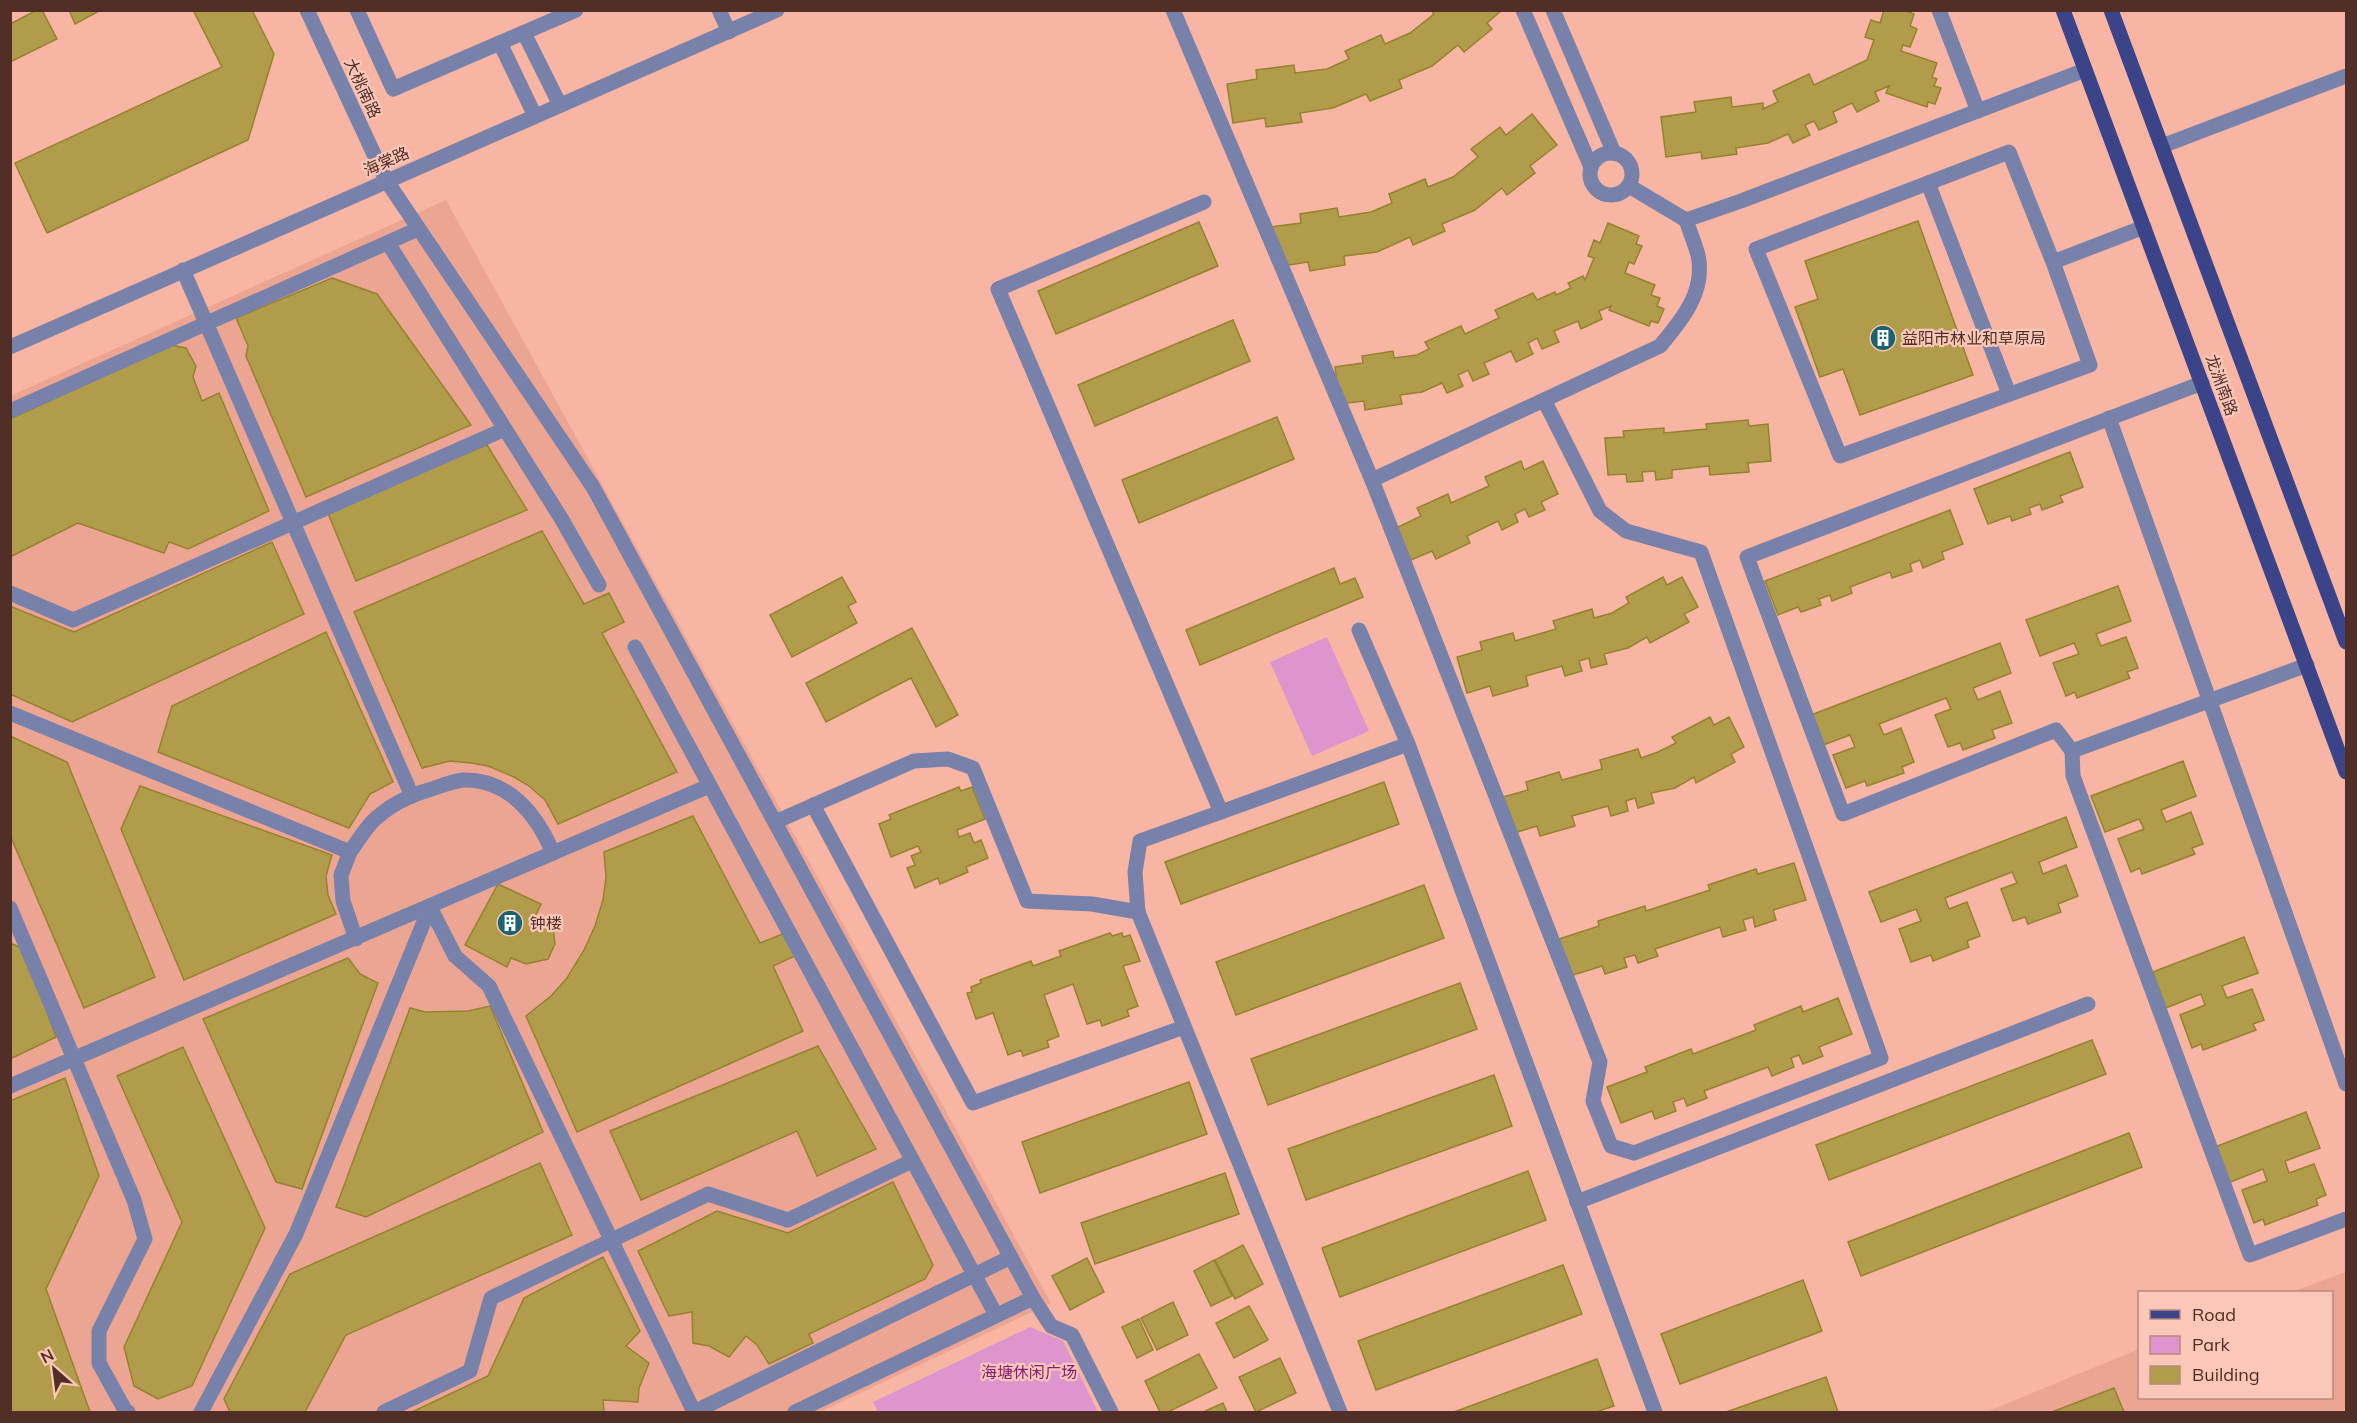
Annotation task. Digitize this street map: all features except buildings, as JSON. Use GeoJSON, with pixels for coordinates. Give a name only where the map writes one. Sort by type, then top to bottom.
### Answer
{"type":"FeatureCollection","features":[{"type":"Feature","properties":{"kind":"main road","name":"龙洲南路"},"geometry":{"type":"LineString","coordinates":[[2063,10],[2346,772]]}},
{"type":"Feature","properties":{"kind":"main road","name":"龙洲南路"},"geometry":{"type":"LineString","coordinates":[[2111,10],[2346,642]]}},
{"type":"Feature","properties":{"kind":"street","name":"大桃南路"},"geometry":{"type":"LineString","coordinates":[[307,10],[386,180],[593,487],[1033,1298],[1051,1326],[1072,1335],[1111,1413]]}},
{"type":"Feature","properties":{"kind":"street"},"geometry":{"type":"LineString","coordinates":[[357,10],[393,89],[576,10]]}},
{"type":"Feature","properties":{"kind":"street"},"geometry":{"type":"LineString","coordinates":[[719,10],[729,32]]}},
{"type":"Feature","properties":{"kind":"street"},"geometry":{"type":"LineString","coordinates":[[1173,10],[1372,480],[1600,1062],[1593,1101],[1611,1146],[1634,1153],[1881,1058],[1701,552],[1626,531],[1600,511],[1544,400]]}},
{"type":"Feature","properties":{"kind":"street"},"geometry":{"type":"LineString","coordinates":[[1523,10],[1591,166]]}},
{"type":"Feature","properties":{"kind":"street"},"geometry":{"type":"LineString","coordinates":[[1553,10],[1614,153]]}},
{"type":"Feature","properties":{"kind":"street"},"geometry":{"type":"LineString","coordinates":[[1939,10],[1978,111]]}},
{"type":"Feature","properties":{"kind":"street","name":"海棠路"},"geometry":{"type":"LineString","coordinates":[[10,347],[770,12]]}},
{"type":"Feature","properties":{"kind":"street"},"geometry":{"type":"LineString","coordinates":[[525,33],[560,105]]}},
{"type":"Feature","properties":{"kind":"street"},"geometry":{"type":"LineString","coordinates":[[500,43],[535,116]]}},
{"type":"Feature","properties":{"kind":"street"},"geometry":{"type":"LineString","coordinates":[[1686,220],[2085,70]]}},
{"type":"Feature","properties":{"kind":"street"},"geometry":{"type":"LineString","coordinates":[[2162,146],[2346,76]]}},
{"type":"Feature","properties":{"kind":"street"},"geometry":{"type":"LineString","coordinates":[[2009,152],[2053,262],[2091,364],[1840,456],[1756,249],[2009,152]]}},
{"type":"Feature","properties":{"kind":"street"},"geometry":{"type":"LineString","coordinates":[[1614,153],[1621,155],[1630,166],[1632,180],[1629,186],[1618,195],[1604,195],[1593,187],[1589,173],[1591,166],[1600,156],[1614,153]]}},
{"type":"Feature","properties":{"kind":"street"},"geometry":{"type":"LineString","coordinates":[[1928,183],[2009,394]]}},
{"type":"Feature","properties":{"kind":"street"},"geometry":{"type":"LineString","coordinates":[[1372,480],[1660,346],[1685,316],[1699,282],[1698,257],[1686,220],[1629,186]]}},
{"type":"Feature","properties":{"kind":"street"},"geometry":{"type":"LineString","coordinates":[[1204,202],[998,289],[1221,812]]}},
{"type":"Feature","properties":{"kind":"street"},"geometry":{"type":"LineString","coordinates":[[2053,262],[2144,227]]}},
{"type":"Feature","properties":{"kind":"street"},"geometry":{"type":"LineString","coordinates":[[10,411],[418,229]]}},
{"type":"Feature","properties":{"kind":"street"},"geometry":{"type":"LineString","coordinates":[[388,243],[561,518],[599,585]]}},
{"type":"Feature","properties":{"kind":"street"},"geometry":{"type":"LineString","coordinates":[[183,270],[412,796]]}},
{"type":"Feature","properties":{"kind":"street"},"geometry":{"type":"LineString","coordinates":[[2202,383],[1747,557],[1843,814],[2056,730],[2072,751],[2073,776],[2250,1255],[2346,1219]]}},
{"type":"Feature","properties":{"kind":"street"},"geometry":{"type":"LineString","coordinates":[[2109,418],[2346,1084]]}},
{"type":"Feature","properties":{"kind":"street"},"geometry":{"type":"LineString","coordinates":[[10,593],[73,620],[505,429]]}},
{"type":"Feature","properties":{"kind":"street"},"geometry":{"type":"LineString","coordinates":[[1359,630],[1408,744],[1655,1413]]}},
{"type":"Feature","properties":{"kind":"street"},"geometry":{"type":"LineString","coordinates":[[635,647],[996,1315]]}},
{"type":"Feature","properties":{"kind":"street"},"geometry":{"type":"LineString","coordinates":[[2072,751],[2307,665]]}},
{"type":"Feature","properties":{"kind":"street"},"geometry":{"type":"LineString","coordinates":[[10,713],[350,852]]}},
{"type":"Feature","properties":{"kind":"street"},"geometry":{"type":"LineString","coordinates":[[1340,1413],[1138,912],[1135,872],[1140,840],[1408,744]]}},
{"type":"Feature","properties":{"kind":"street"},"geometry":{"type":"LineString","coordinates":[[775,822],[914,761],[948,759],[973,768],[1027,901],[1092,904],[1138,912]]}},
{"type":"Feature","properties":{"kind":"street"},"geometry":{"type":"LineString","coordinates":[[356,939],[343,901],[340,875],[350,852],[372,822],[394,804],[412,796],[462,780],[495,786],[527,807],[545,835],[553,853]]}},
{"type":"Feature","properties":{"kind":"street"},"geometry":{"type":"LineString","coordinates":[[10,1086],[709,786]]}},
{"type":"Feature","properties":{"kind":"street"},"geometry":{"type":"LineString","coordinates":[[813,805],[973,1103],[1184,1027]]}},
{"type":"Feature","properties":{"kind":"street"},"geometry":{"type":"LineString","coordinates":[[430,907],[455,956],[489,986],[694,1413],[1011,1257]]}},
{"type":"Feature","properties":{"kind":"street"},"geometry":{"type":"LineString","coordinates":[[201,1413],[296,1234],[430,907]]}},
{"type":"Feature","properties":{"kind":"street"},"geometry":{"type":"LineString","coordinates":[[10,908],[134,1200],[145,1239],[99,1331],[99,1363],[128,1413]]}},
{"type":"Feature","properties":{"kind":"street"},"geometry":{"type":"LineString","coordinates":[[1577,1202],[2088,1004]]}},
{"type":"Feature","properties":{"kind":"street"},"geometry":{"type":"LineString","coordinates":[[384,1413],[470,1371],[491,1298],[611,1240],[708,1194],[788,1220],[912,1161]]}},
{"type":"Feature","properties":{"kind":"street"},"geometry":{"type":"LineString","coordinates":[[795,1413],[1033,1298]]}},
{"type":"Feature","properties":{"kind":"shaded area"},"geometry":{"type":"Polygon","coordinates":[[[446,200],[1051,1303],[820,1412],[11,1412],[10,396],[446,200]]]}},
{"type":"Feature","properties":{"kind":"shaded area"},"geometry":{"type":"Polygon","coordinates":[[[2346,1272],[2346,1412],[1986,1412],[2138,1349],[2138,1399],[2333,1399],[2333,1291],[2294,1291],[2346,1272]]]}},
{"type":"Feature","properties":{"kind":"green space"},"geometry":{"type":"Polygon","coordinates":[[[1327,637],[1369,731],[1312,756],[1270,662],[1327,637]]]}},
{"type":"Feature","properties":{"kind":"green space","name":"海塘休闲广场"},"geometry":{"type":"Polygon","coordinates":[[[1030,1327],[1063,1341],[1098,1412],[878,1412],[873,1402],[1030,1327]]]}},
{"type":"Feature","properties":{"kind":"place","name":"益阳市林业和草原局"},"geometry":{"type":"Point","coordinates":[1883,338]}},
{"type":"Feature","properties":{"kind":"place","name":"钟楼"},"geometry":{"type":"Point","coordinates":[510,923]}}]}
